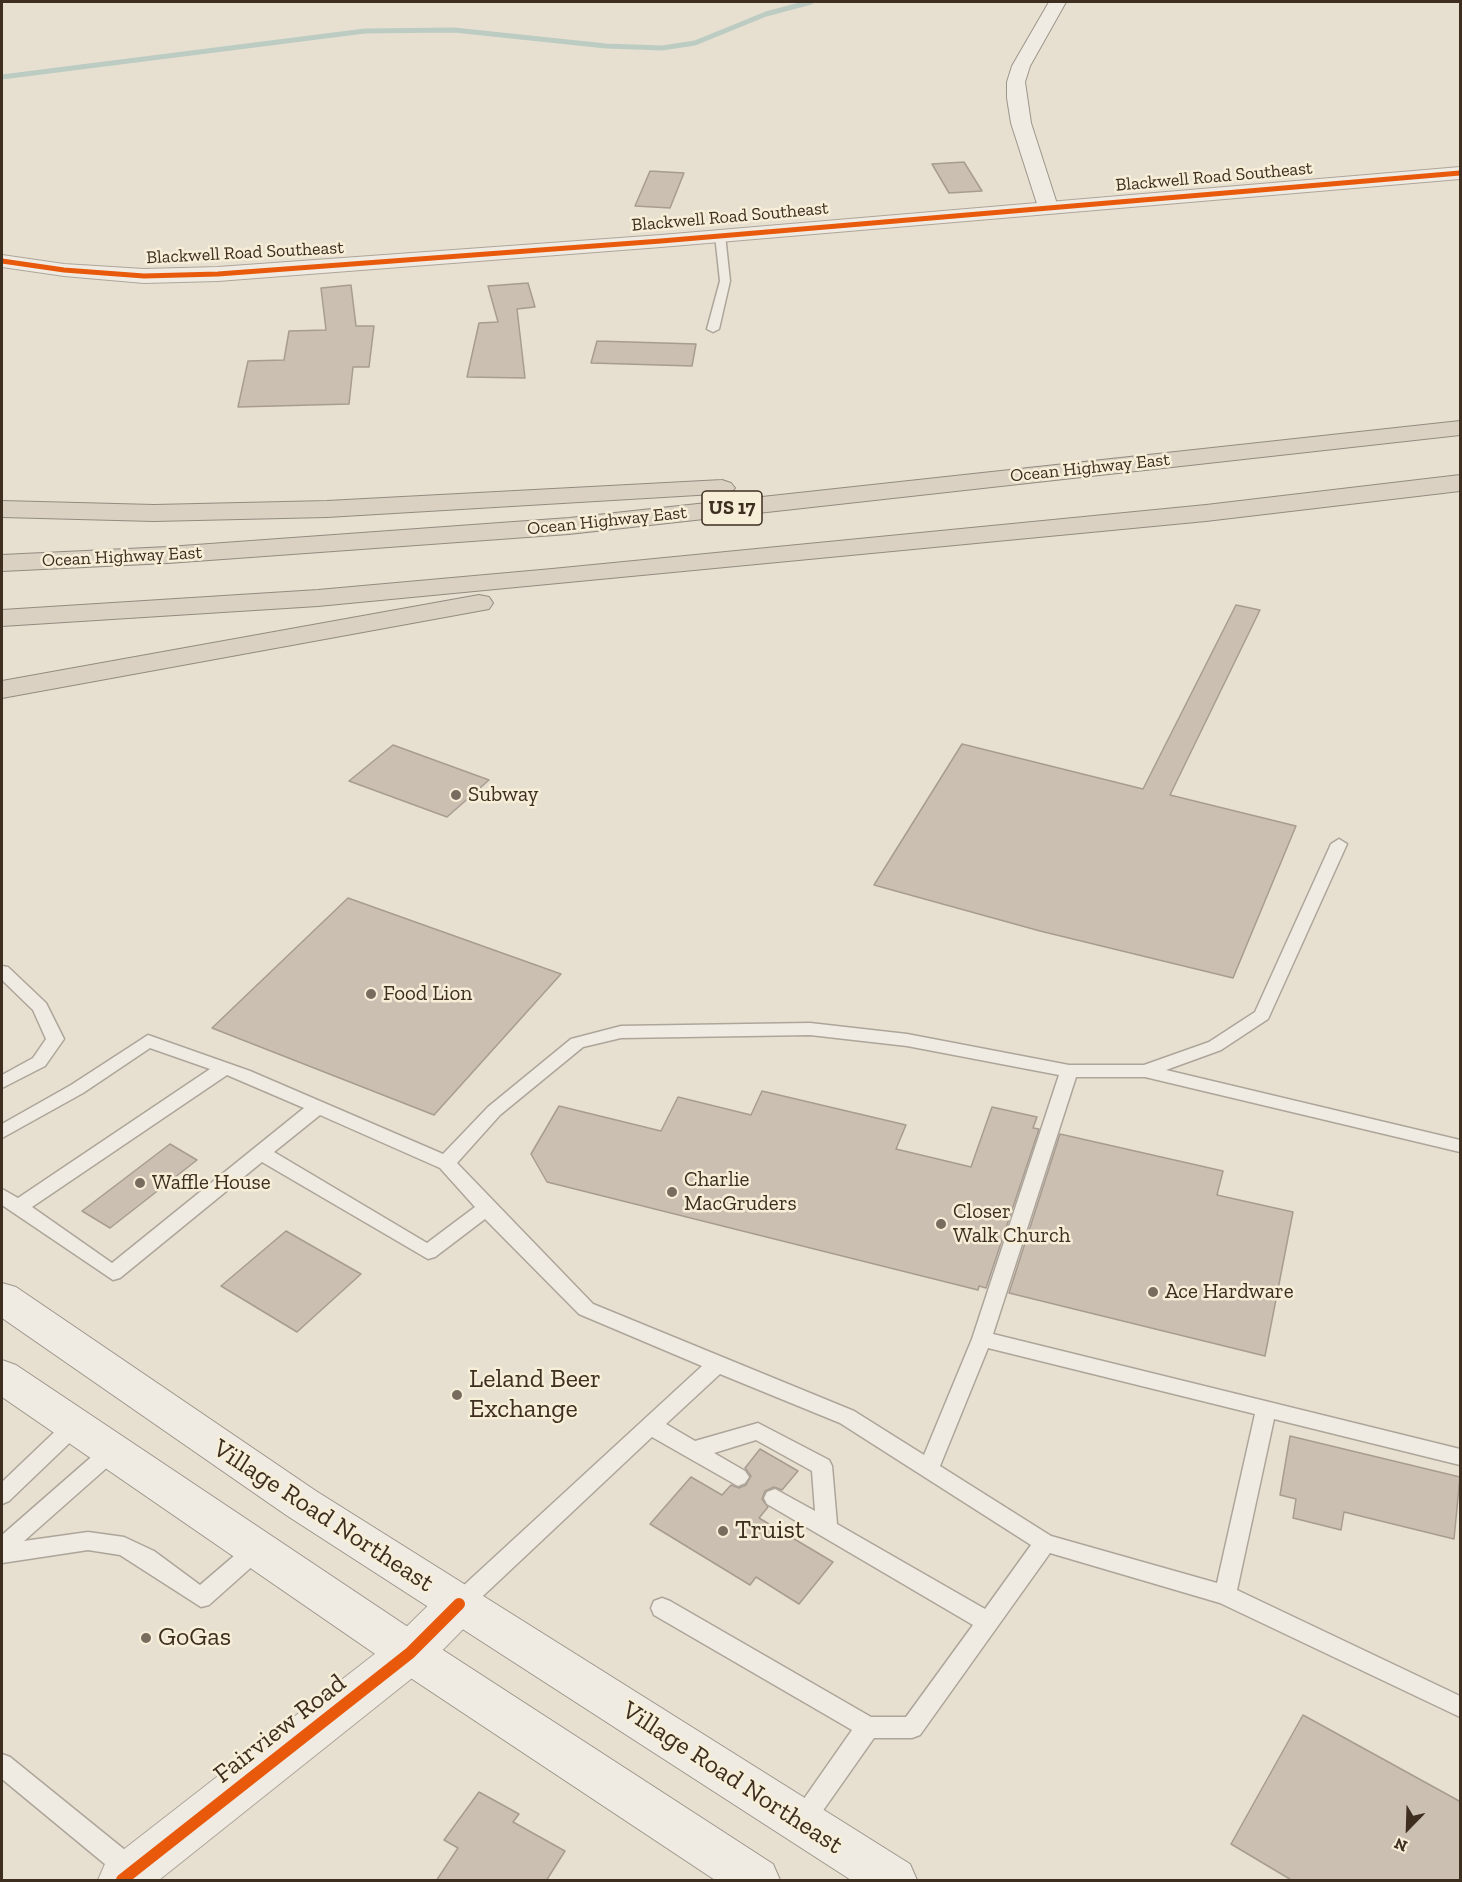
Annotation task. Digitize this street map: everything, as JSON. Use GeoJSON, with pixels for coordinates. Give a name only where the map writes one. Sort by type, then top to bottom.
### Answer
{"type":"FeatureCollection","features":[{"type":"Feature","properties":{"kind":"highway","name":"Ocean Highway East"},"geometry":{"type":"LineString","coordinates":[[2,563],[168,555],[569,526],[1461,428]]}},
{"type":"Feature","properties":{"kind":"highway"},"geometry":{"type":"LineString","coordinates":[[2,509],[154,513],[339,508],[1101,466]]}},
{"type":"Feature","properties":{"kind":"highway"},"geometry":{"type":"LineString","coordinates":[[2,618],[318,598],[1206,513],[1461,483]]}},
{"type":"Feature","properties":{"kind":"highway"},"geometry":{"type":"LineString","coordinates":[[2,690],[550,590],[887,545]]}},
{"type":"Feature","properties":{"kind":"street"},"geometry":{"type":"LineString","coordinates":[[1048,207],[1021,123],[1016,98],[1016,82],[1021,66],[1057,2]]}},
{"type":"Feature","properties":{"kind":"street","name":"Blackwell Road Southeast"},"geometry":{"type":"LineString","coordinates":[[2,272],[29,266],[134,275],[183,276],[720,235],[1461,173]]}},
{"type":"Feature","properties":{"kind":"street","name":"Village Road Northeast"},"geometry":{"type":"LineString","coordinates":[[2,1298],[301,1503],[893,1881]]}},
{"type":"Feature","properties":{"kind":"street"},"geometry":{"type":"LineString","coordinates":[[2,1376],[410,1653],[756,1881]]}},
{"type":"Feature","properties":{"kind":"street","name":"Fairview Road"},"geometry":{"type":"LineString","coordinates":[[127,1876],[410,1653],[459,1604]]}},
{"type":"Feature","properties":{"kind":"lane"},"geometry":{"type":"LineString","coordinates":[[713,329],[725,281],[720,235]]}},
{"type":"Feature","properties":{"kind":"lane"},"geometry":{"type":"LineString","coordinates":[[1144,1071],[1215,1046],[1262,1015],[1339,844]]}},
{"type":"Feature","properties":{"kind":"lane"},"geometry":{"type":"LineString","coordinates":[[2,971],[40,1007],[55,1039],[39,1062],[2,1082]]}},
{"type":"Feature","properties":{"kind":"lane"},"geometry":{"type":"LineString","coordinates":[[446,1163],[494,1111],[577,1043],[621,1032],[810,1029],[907,1040],[1069,1071],[1144,1071],[1461,1146]]}},
{"type":"Feature","properties":{"kind":"lane"},"geometry":{"type":"LineString","coordinates":[[2,1132],[77,1089],[148,1041],[225,1068],[446,1163],[586,1309],[847,1417],[1045,1543],[1225,1595],[1461,1707]]}},
{"type":"Feature","properties":{"kind":"lane"},"geometry":{"type":"LineString","coordinates":[[18,1208],[225,1068]]}},
{"type":"Feature","properties":{"kind":"lane"},"geometry":{"type":"LineString","coordinates":[[929,1468],[982,1339],[1069,1071]]}},
{"type":"Feature","properties":{"kind":"lane"},"geometry":{"type":"LineString","coordinates":[[2,1196],[113,1273],[318,1107]]}},
{"type":"Feature","properties":{"kind":"lane"},"geometry":{"type":"LineString","coordinates":[[261,1154],[428,1252],[487,1208]]}},
{"type":"Feature","properties":{"kind":"lane"},"geometry":{"type":"LineString","coordinates":[[982,1339],[1461,1457]]}},
{"type":"Feature","properties":{"kind":"lane"},"geometry":{"type":"LineString","coordinates":[[459,1604],[717,1364]]}},
{"type":"Feature","properties":{"kind":"lane"},"geometry":{"type":"LineString","coordinates":[[1225,1595],[1266,1409]]}},
{"type":"Feature","properties":{"kind":"lane"},"geometry":{"type":"LineString","coordinates":[[2,1495],[75,1425]]}},
{"type":"Feature","properties":{"kind":"lane"},"geometry":{"type":"LineString","coordinates":[[651,1426],[738,1477]]}},
{"type":"Feature","properties":{"kind":"lane"},"geometry":{"type":"LineString","coordinates":[[694,1450],[758,1431],[822,1466],[827,1528]]}},
{"type":"Feature","properties":{"kind":"lane"},"geometry":{"type":"LineString","coordinates":[[2,1548],[112,1451]]}},
{"type":"Feature","properties":{"kind":"lane"},"geometry":{"type":"LineString","coordinates":[[775,1498],[987,1622]]}},
{"type":"Feature","properties":{"kind":"lane"},"geometry":{"type":"LineString","coordinates":[[2,1554],[88,1541],[124,1546],[146,1558],[201,1598],[257,1549]]}},
{"type":"Feature","properties":{"kind":"lane"},"geometry":{"type":"LineString","coordinates":[[662,1608],[868,1727],[912,1728],[1045,1543]]}},
{"type":"Feature","properties":{"kind":"lane"},"geometry":{"type":"LineString","coordinates":[[801,1822],[868,1727]]}},
{"type":"Feature","properties":{"kind":"lane"},"geometry":{"type":"LineString","coordinates":[[2,1765],[127,1876]]}},
{"type":"Feature","properties":{"kind":"building"},"geometry":{"type":"Polygon","coordinates":[[[964,162],[982,191],[949,193],[932,164],[964,162]]]}},
{"type":"Feature","properties":{"kind":"building"},"geometry":{"type":"Polygon","coordinates":[[[650,171],[684,173],[670,208],[635,206],[650,171]]]}},
{"type":"Feature","properties":{"kind":"building"},"geometry":{"type":"Polygon","coordinates":[[[528,283],[535,307],[517,309],[525,378],[467,377],[479,323],[498,322],[488,286],[528,283]]]}},
{"type":"Feature","properties":{"kind":"building"},"geometry":{"type":"Polygon","coordinates":[[[351,285],[356,326],[374,326],[369,367],[353,367],[349,404],[238,407],[248,361],[284,360],[289,331],[326,330],[321,288],[351,285]]]}},
{"type":"Feature","properties":{"kind":"building"},"geometry":{"type":"Polygon","coordinates":[[[597,341],[696,344],[692,366],[591,363],[597,341]]]}},
{"type":"Feature","properties":{"kind":"building"},"geometry":{"type":"Polygon","coordinates":[[[1236,605],[1260,610],[1170,795],[1296,826],[1233,978],[1040,931],[874,885],[962,744],[1143,789],[1236,605]]]}},
{"type":"Feature","properties":{"kind":"building"},"geometry":{"type":"Polygon","coordinates":[[[393,745],[489,780],[447,817],[349,781],[393,745]]]}},
{"type":"Feature","properties":{"kind":"building"},"geometry":{"type":"Polygon","coordinates":[[[348,898],[561,974],[434,1115],[212,1028],[348,898]]]}},
{"type":"Feature","properties":{"kind":"building"},"geometry":{"type":"Polygon","coordinates":[[[762,1091],[906,1125],[896,1149],[971,1167],[992,1107],[1037,1117],[1033,1128],[1039,1129],[986,1288],[979,1286],[978,1290],[547,1182],[531,1154],[559,1106],[661,1131],[678,1097],[751,1115],[762,1091]]]}},
{"type":"Feature","properties":{"kind":"building"},"geometry":{"type":"Polygon","coordinates":[[[1060,1134],[1223,1171],[1217,1195],[1293,1212],[1265,1356],[1009,1293],[1060,1134]]]}},
{"type":"Feature","properties":{"kind":"building"},"geometry":{"type":"Polygon","coordinates":[[[170,1144],[197,1160],[110,1228],[82,1211],[170,1144]]]}},
{"type":"Feature","properties":{"kind":"building"},"geometry":{"type":"Polygon","coordinates":[[[286,1231],[361,1274],[297,1332],[221,1286],[286,1231]]]}},
{"type":"Feature","properties":{"kind":"building"},"geometry":{"type":"Polygon","coordinates":[[[1290,1436],[1460,1477],[1454,1539],[1344,1512],[1341,1530],[1293,1518],[1296,1499],[1280,1495],[1290,1436]]]}},
{"type":"Feature","properties":{"kind":"building"},"geometry":{"type":"Polygon","coordinates":[[[760,1449],[798,1471],[782,1490],[774,1487],[765,1491],[762,1499],[768,1507],[759,1518],[833,1562],[799,1604],[756,1577],[750,1585],[650,1524],[691,1477],[722,1495],[731,1485],[739,1488],[746,1485],[751,1476],[745,1468],[760,1449]]]}},
{"type":"Feature","properties":{"kind":"building"},"geometry":{"type":"Polygon","coordinates":[[[1303,1715],[1461,1802],[1461,1881],[1293,1881],[1231,1844],[1303,1715]]]}},
{"type":"Feature","properties":{"kind":"building"},"geometry":{"type":"Polygon","coordinates":[[[479,1792],[519,1814],[513,1822],[565,1851],[546,1881],[436,1881],[458,1848],[444,1840],[479,1792]]]}},
{"type":"Feature","properties":{"kind":"waterway"},"geometry":{"type":"LineString","coordinates":[[2,77],[365,31],[454,30],[606,46],[662,48],[695,43],[766,14],[811,2]]}},
{"type":"Feature","properties":{"kind":"cycle path"},"geometry":{"type":"LineString","coordinates":[[2,261],[64,270],[144,276],[218,274],[661,241],[909,218],[1460,173]]}},
{"type":"Feature","properties":{"kind":"cycle path"},"geometry":{"type":"LineString","coordinates":[[122,1880],[410,1653],[459,1604]]}},
{"type":"Feature","properties":{"kind":"place","name":"Subway"},"geometry":{"type":"Point","coordinates":[456,795]}},
{"type":"Feature","properties":{"kind":"place","name":"Food Lion"},"geometry":{"type":"Point","coordinates":[371,994]}},
{"type":"Feature","properties":{"kind":"place","name":"Waffle House"},"geometry":{"type":"Point","coordinates":[140,1183]}},
{"type":"Feature","properties":{"kind":"place","name":"Charlie MacGruders"},"geometry":{"type":"Point","coordinates":[672,1192]}},
{"type":"Feature","properties":{"kind":"place","name":"Closer Walk Church"},"geometry":{"type":"Point","coordinates":[941,1224]}},
{"type":"Feature","properties":{"kind":"place","name":"Ace Hardware"},"geometry":{"type":"Point","coordinates":[1153,1292]}},
{"type":"Feature","properties":{"kind":"place","name":"Leland Beer Exchange"},"geometry":{"type":"Point","coordinates":[457,1395]}},
{"type":"Feature","properties":{"kind":"place","name":"Truist"},"geometry":{"type":"Point","coordinates":[723,1531]}},
{"type":"Feature","properties":{"kind":"place","name":"GoGas"},"geometry":{"type":"Point","coordinates":[146,1638]}}]}
